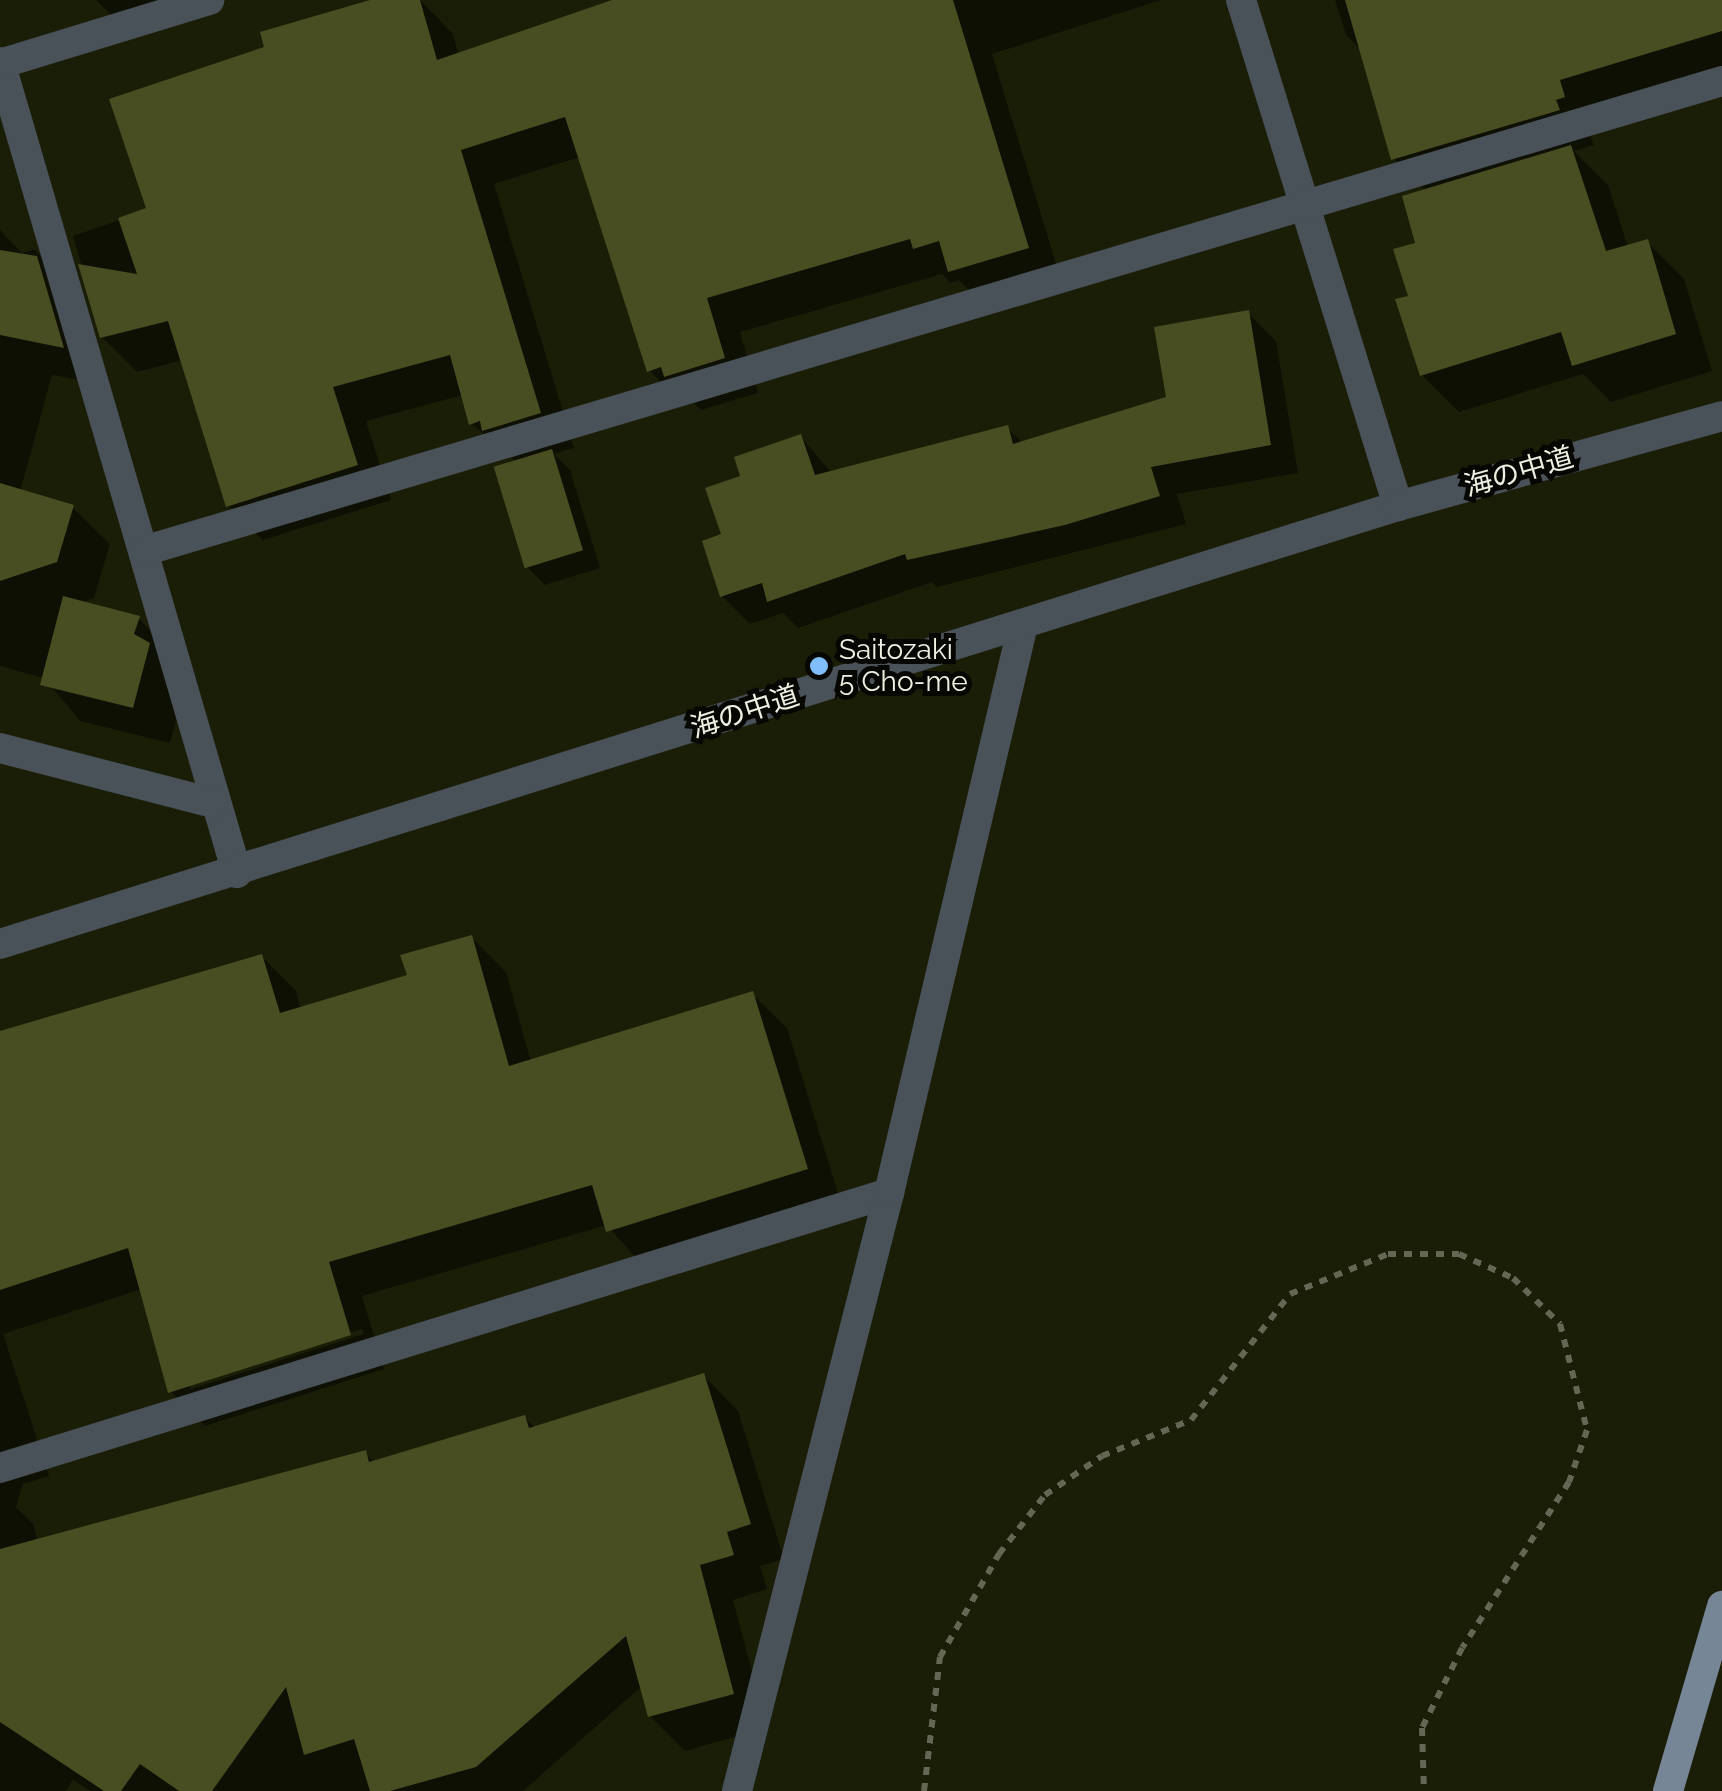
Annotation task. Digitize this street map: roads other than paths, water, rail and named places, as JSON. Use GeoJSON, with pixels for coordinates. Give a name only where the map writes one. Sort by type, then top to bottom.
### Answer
{"type":"FeatureCollection","features":[{"type":"Feature","properties":{"kind":"main road"},"geometry":{"type":"LineString","coordinates":[[1668,1791],[1722,1606]]}},
{"type":"Feature","properties":{"kind":"street"},"geometry":{"type":"LineString","coordinates":[[209,0],[0,63],[147,550],[212,804],[236,872]]}},
{"type":"Feature","properties":{"kind":"street"},"geometry":{"type":"LineString","coordinates":[[1241,0],[1398,506]]}},
{"type":"Feature","properties":{"kind":"street"},"geometry":{"type":"LineString","coordinates":[[147,550],[1722,81]]}},
{"type":"Feature","properties":{"kind":"street","name":"海の中道"},"geometry":{"type":"LineString","coordinates":[[0,944],[1398,506],[1722,416]]}},
{"type":"Feature","properties":{"kind":"street"},"geometry":{"type":"LineString","coordinates":[[737,1791],[889,1192],[1022,625]]}},
{"type":"Feature","properties":{"kind":"street"},"geometry":{"type":"LineString","coordinates":[[0,748],[212,804]]}},
{"type":"Feature","properties":{"kind":"street"},"geometry":{"type":"LineString","coordinates":[[0,1468],[889,1192]]}},
{"type":"Feature","properties":{"kind":"place","name":"Saitozaki 5 Cho-me"},"geometry":{"type":"Point","coordinates":[819,666]}}]}
